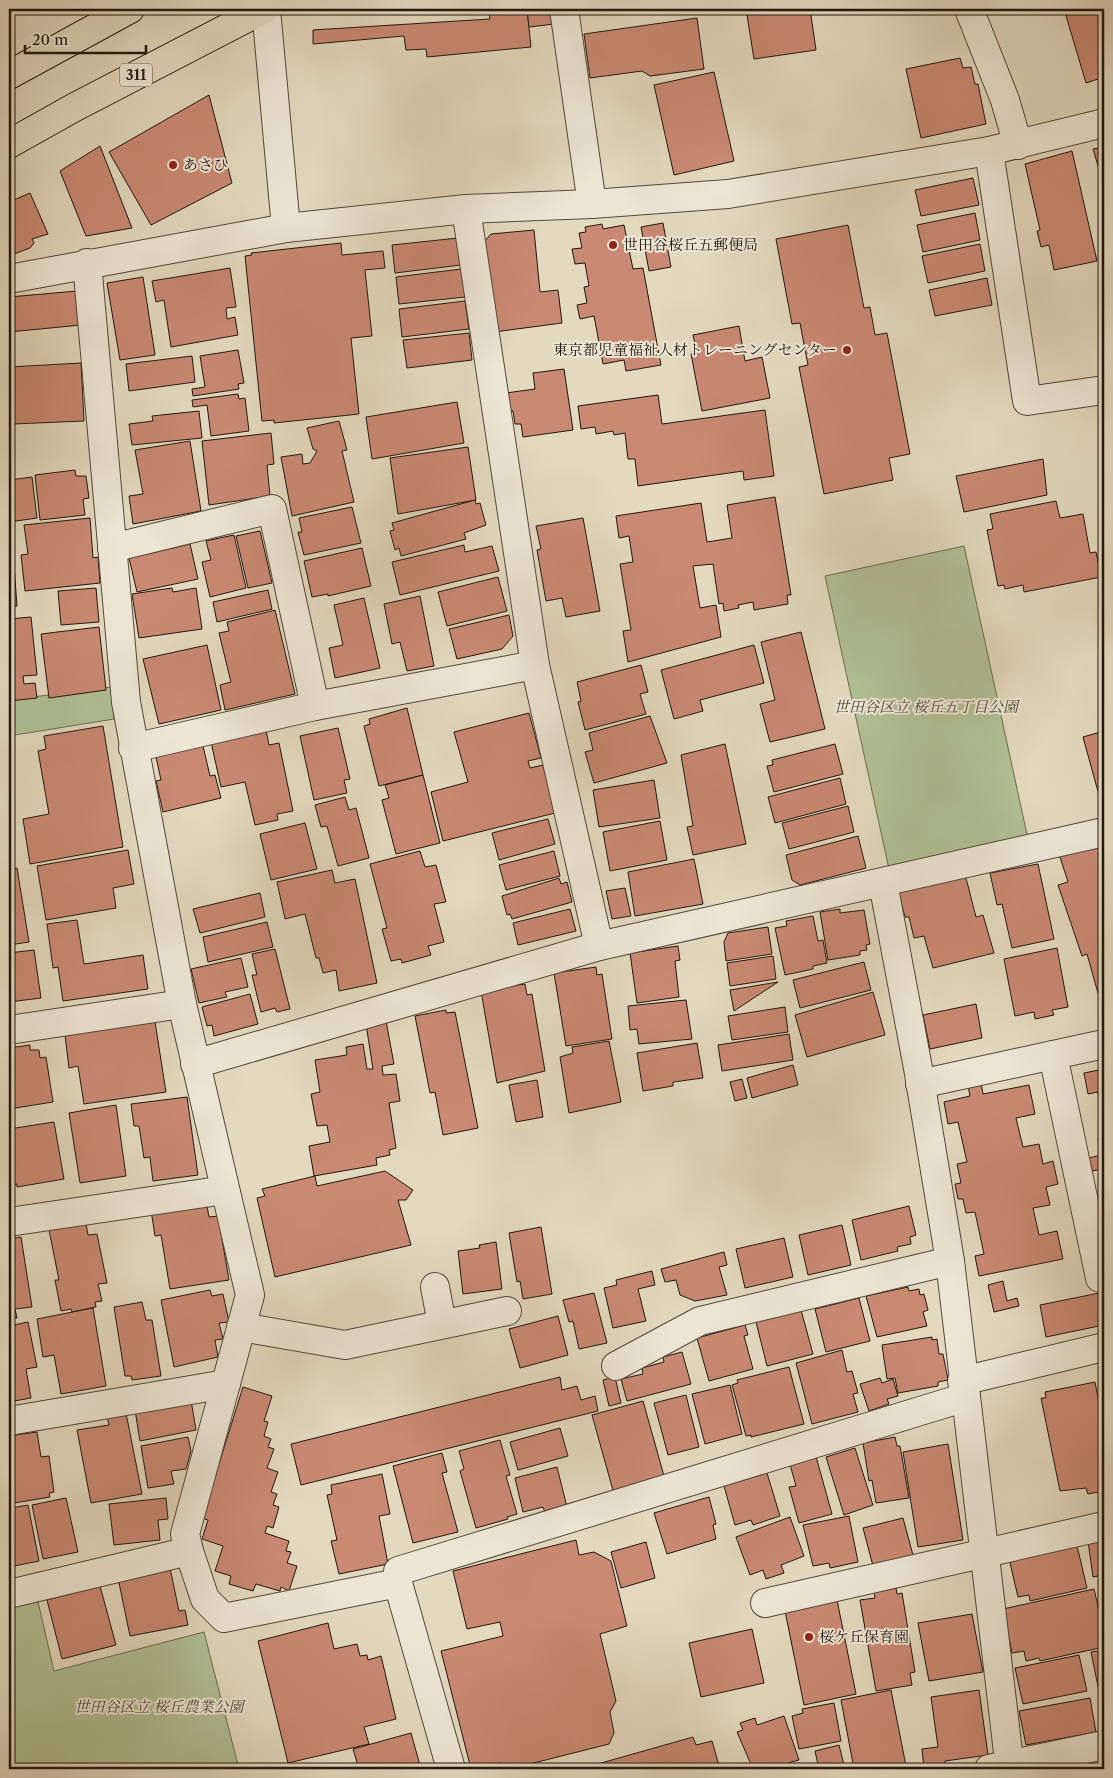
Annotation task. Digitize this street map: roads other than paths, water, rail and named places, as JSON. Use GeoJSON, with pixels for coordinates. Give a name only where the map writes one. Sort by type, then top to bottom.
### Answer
{"type":"FeatureCollection","features":[{"type":"Feature","properties":{"kind":"main road"},"geometry":{"type":"LineString","coordinates":[[9,75],[130,9]]}},
{"type":"Feature","properties":{"kind":"main road","name":"311"},"geometry":{"type":"LineString","coordinates":[[9,144],[75,106],[265,9]]}},
{"type":"Feature","properties":{"kind":"street"},"geometry":{"type":"LineString","coordinates":[[265,9],[286,228]]}},
{"type":"Feature","properties":{"kind":"street"},"geometry":{"type":"LineString","coordinates":[[564,9],[592,204]]}},
{"type":"Feature","properties":{"kind":"street"},"geometry":{"type":"LineString","coordinates":[[969,9],[1005,100],[1018,145]]}},
{"type":"Feature","properties":{"kind":"street"},"geometry":{"type":"LineString","coordinates":[[9,279],[87,263],[286,228],[466,209],[592,204],[728,194],[988,151],[1104,123]]}},
{"type":"Feature","properties":{"kind":"street"},"geometry":{"type":"LineString","coordinates":[[988,151],[1027,401],[1104,390],[1104,392]]}},
{"type":"Feature","properties":{"kind":"street"},"geometry":{"type":"LineString","coordinates":[[466,209],[535,665],[599,946]]}},
{"type":"Feature","properties":{"kind":"street"},"geometry":{"type":"LineString","coordinates":[[87,263],[126,702],[133,748],[182,1004],[250,1295],[185,1534],[189,1551],[205,1599],[224,1618],[398,1583]]}},
{"type":"Feature","properties":{"kind":"street"},"geometry":{"type":"LineString","coordinates":[[112,548],[272,509],[315,706]]}},
{"type":"Feature","properties":{"kind":"street"},"geometry":{"type":"LineString","coordinates":[[133,748],[315,706],[535,665]]}},
{"type":"Feature","properties":{"kind":"street"},"geometry":{"type":"LineString","coordinates":[[195,1064],[599,946],[1104,832]]}},
{"type":"Feature","properties":{"kind":"street"},"geometry":{"type":"LineString","coordinates":[[883,883],[950,1261],[985,1554],[1003,1768],[1104,1745]]}},
{"type":"Feature","properties":{"kind":"street"},"geometry":{"type":"LineString","coordinates":[[9,1030],[182,1004]]}},
{"type":"Feature","properties":{"kind":"street"},"geometry":{"type":"LineString","coordinates":[[920,1084],[1104,1044]]}},
{"type":"Feature","properties":{"kind":"street"},"geometry":{"type":"LineString","coordinates":[[1053,1055],[1100,1278],[1104,1277]]}},
{"type":"Feature","properties":{"kind":"street"},"geometry":{"type":"LineString","coordinates":[[9,1222],[225,1190]]}},
{"type":"Feature","properties":{"kind":"street"},"geometry":{"type":"LineString","coordinates":[[616,1366],[700,1321],[950,1261]]}},
{"type":"Feature","properties":{"kind":"street"},"geometry":{"type":"LineString","coordinates":[[435,1287],[442,1324]]}},
{"type":"Feature","properties":{"kind":"street"},"geometry":{"type":"LineString","coordinates":[[241,1327],[345,1344],[507,1310]]}},
{"type":"Feature","properties":{"kind":"street"},"geometry":{"type":"LineString","coordinates":[[451,1769],[398,1583],[398,1571],[964,1389],[1104,1347]]}},
{"type":"Feature","properties":{"kind":"street"},"geometry":{"type":"LineString","coordinates":[[9,1421],[226,1384]]}},
{"type":"Feature","properties":{"kind":"street"},"geometry":{"type":"LineString","coordinates":[[765,1603],[1104,1526]]}},
{"type":"Feature","properties":{"kind":"street"},"geometry":{"type":"LineString","coordinates":[[9,1594],[189,1551]]}},
{"type":"Feature","properties":{"kind":"place","name":"あさひ"},"geometry":{"type":"Point","coordinates":[173,165]}},
{"type":"Feature","properties":{"kind":"place","name":"世田谷桜丘五郵便局"},"geometry":{"type":"Point","coordinates":[613,245]}},
{"type":"Feature","properties":{"kind":"place","name":"東京都児童福祉人材トレーニングセンター"},"geometry":{"type":"Point","coordinates":[847,350]}},
{"type":"Feature","properties":{"kind":"place","name":"桜ケ丘保育園"},"geometry":{"type":"Point","coordinates":[809,1637]}},
{"type":"Feature","properties":{"kind":"park label","name":"世田谷区立 桜丘五丁目公園"},"geometry":{"type":"Point","coordinates":[926,707]}},
{"type":"Feature","properties":{"kind":"park label","name":"世田谷区立 桜丘農業公園"},"geometry":{"type":"Point","coordinates":[159,1707]}}]}
